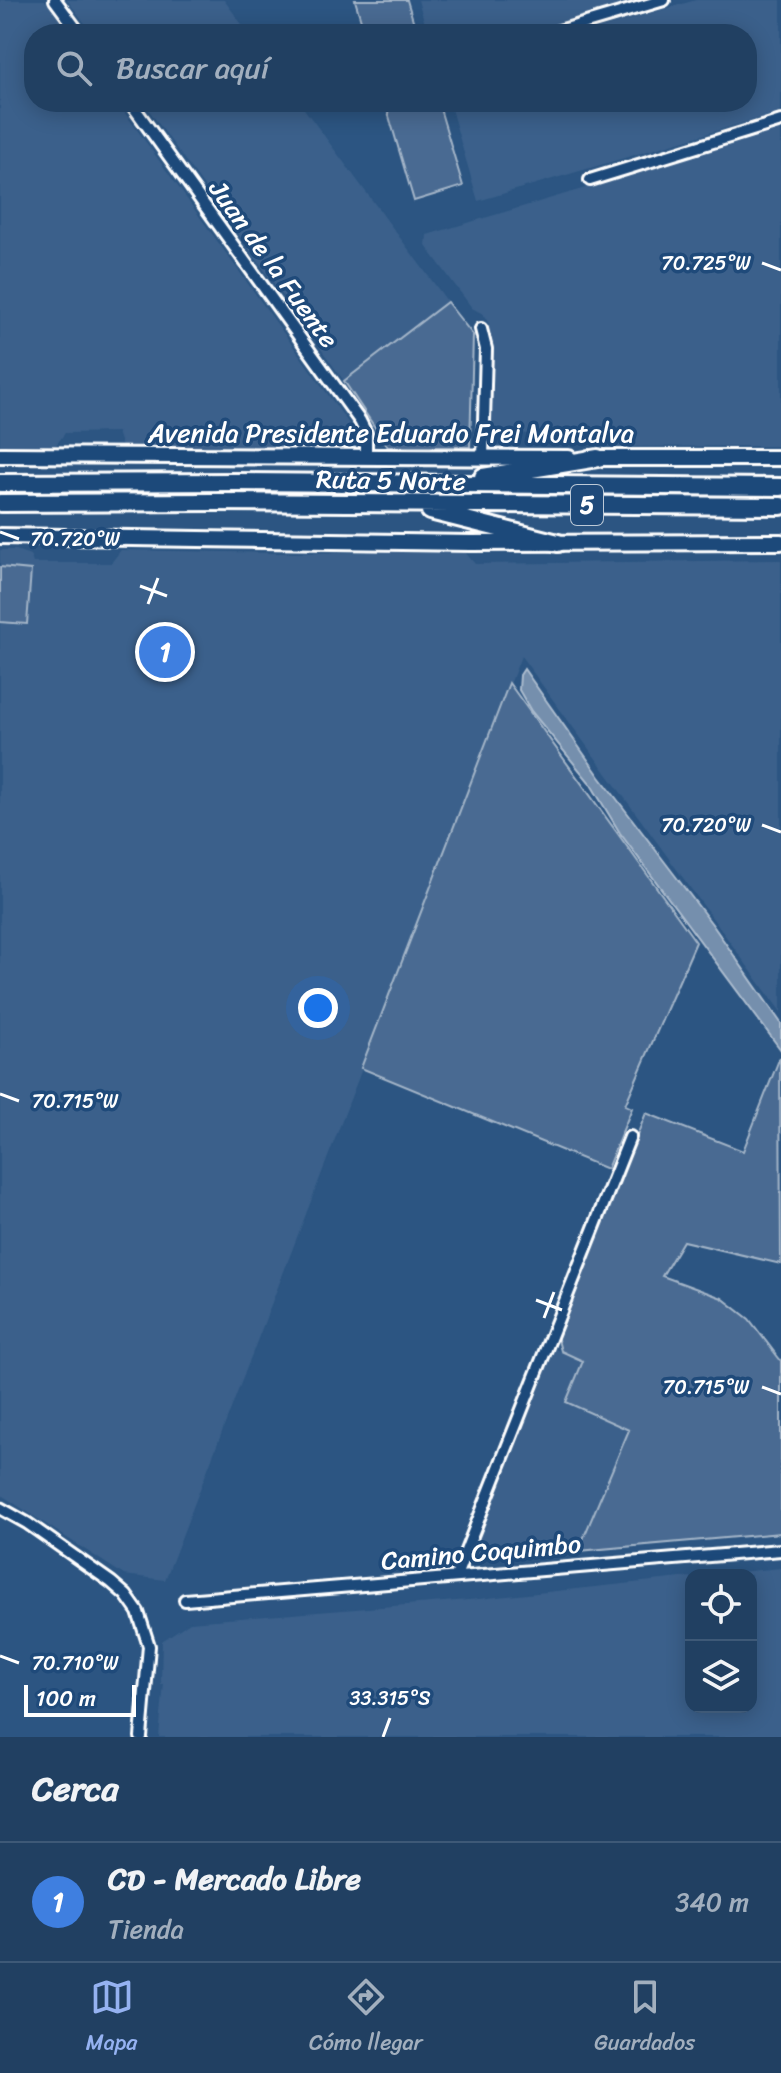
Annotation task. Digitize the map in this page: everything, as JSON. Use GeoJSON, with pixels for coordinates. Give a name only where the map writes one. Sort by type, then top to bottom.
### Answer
{"type":"FeatureCollection","features":[{"type":"Feature","properties":{"kind":"highway"},"geometry":{"type":"LineString","coordinates":[[454,484],[598,458]]}},
{"type":"Feature","properties":{"kind":"highway","name":"Ruta 5 Norte"},"geometry":{"type":"LineString","coordinates":[[0,482],[781,487]]}},
{"type":"Feature","properties":{"kind":"highway","name":"Ruta 5 Norte"},"geometry":{"type":"LineString","coordinates":[[0,506],[39,503],[781,506]]}},
{"type":"Feature","properties":{"kind":"highway"},"geometry":{"type":"LineString","coordinates":[[393,504],[558,543]]}},
{"type":"Feature","properties":{"kind":"main road","name":"Avenida Presidente Eduardo Frei Montalva"},"geometry":{"type":"LineString","coordinates":[[0,455],[781,458]]}},
{"type":"Feature","properties":{"kind":"main road"},"geometry":{"type":"LineString","coordinates":[[0,536],[558,543],[781,542]]}},
{"type":"Feature","properties":{"kind":"street"},"geometry":{"type":"LineString","coordinates":[[55,0],[73,24]]}},
{"type":"Feature","properties":{"kind":"street"},"geometry":{"type":"LineString","coordinates":[[583,24],[664,0]]}},
{"type":"Feature","properties":{"kind":"street","name":"Juan de la Fuente"},"geometry":{"type":"LineString","coordinates":[[137,112],[360,421],[366,433],[366,457]]}},
{"type":"Feature","properties":{"kind":"street"},"geometry":{"type":"LineString","coordinates":[[590,180],[781,121]]}},
{"type":"Feature","properties":{"kind":"street"},"geometry":{"type":"LineString","coordinates":[[481,329],[486,358],[483,457]]}},
{"type":"Feature","properties":{"kind":"street"},"geometry":{"type":"LineString","coordinates":[[456,1576],[630,1137]]}},
{"type":"Feature","properties":{"kind":"street"},"geometry":{"type":"LineString","coordinates":[[0,1508],[27,1523],[111,1582],[126,1595],[138,1612],[149,1646],[141,1737]]}},
{"type":"Feature","properties":{"kind":"street","name":"Camino Coquimbo"},"geometry":{"type":"LineString","coordinates":[[185,1600],[781,1550]]}},
{"type":"Feature","properties":{"kind":"shaded area"},"geometry":{"type":"Polygon","coordinates":[[[0,0],[45,0],[62,24],[24,24],[24,112],[124,112],[358,437],[354,447],[122,447],[117,432],[65,433],[56,445],[0,445],[0,0]]]}},
{"type":"Feature","properties":{"kind":"shaded area"},"geometry":{"type":"Polygon","coordinates":[[[67,0],[224,0],[242,24],[85,24],[67,0]]]}},
{"type":"Feature","properties":{"kind":"shaded area"},"geometry":{"type":"Polygon","coordinates":[[[355,0],[407,0],[414,24],[362,24],[355,0]]]}},
{"type":"Feature","properties":{"kind":"shaded area"},"geometry":{"type":"Polygon","coordinates":[[[418,0],[642,0],[562,24],[425,24],[418,0]]]}},
{"type":"Feature","properties":{"kind":"shaded area"},"geometry":{"type":"Polygon","coordinates":[[[696,0],[781,0],[781,112],[478,201],[452,112],[757,112],[757,24],[614,24],[696,0]]]}},
{"type":"Feature","properties":{"kind":"shaded area"},"geometry":{"type":"Polygon","coordinates":[[[150,112],[306,112],[447,301],[344,381],[150,112]]]}},
{"type":"Feature","properties":{"kind":"shaded area"},"geometry":{"type":"Polygon","coordinates":[[[388,112],[441,112],[463,186],[414,201],[388,112]]]}},
{"type":"Feature","properties":{"kind":"shaded area"},"geometry":{"type":"Polygon","coordinates":[[[781,130],[781,446],[623,447],[491,429],[492,341],[488,336],[489,324],[483,314],[472,308],[426,246],[427,235],[781,130]]]}},
{"type":"Feature","properties":{"kind":"shaded area"},"geometry":{"type":"Polygon","coordinates":[[[447,302],[473,335],[470,447],[388,447],[344,381],[447,302]]]}},
{"type":"Feature","properties":{"kind":"shaded area"},"geometry":{"type":"Polygon","coordinates":[[[0,550],[16,550],[30,555],[33,563],[111,563],[121,550],[275,553],[464,551],[475,564],[781,560],[781,1012],[521,656],[165,1580],[124,1575],[0,1494],[0,550]]]}},
{"type":"Feature","properties":{"kind":"shaded area"},"geometry":{"type":"Polygon","coordinates":[[[0,567],[31,570],[27,624],[0,622],[0,567]]]}},
{"type":"Feature","properties":{"kind":"shaded area"},"geometry":{"type":"Polygon","coordinates":[[[524,669],[781,1023],[781,1050],[620,833],[590,783],[531,711],[519,690],[520,675],[524,669]]]}},
{"type":"Feature","properties":{"kind":"shaded area"},"geometry":{"type":"Polygon","coordinates":[[[509,683],[696,942],[625,1105],[632,1108],[607,1169],[361,1068],[509,683]]]}},
{"type":"Feature","properties":{"kind":"shaded area"},"geometry":{"type":"Polygon","coordinates":[[[780,1057],[781,1264],[683,1241],[662,1276],[722,1298],[749,1319],[781,1361],[781,1533],[578,1551],[629,1430],[566,1402],[583,1361],[561,1351],[557,1336],[646,1113],[743,1151],[780,1057]]]}},
{"type":"Feature","properties":{"kind":"shaded area"},"geometry":{"type":"Polygon","coordinates":[[[550,1347],[583,1361],[629,1429],[578,1551],[468,1561],[550,1347]]]}},
{"type":"Feature","properties":{"kind":"shaded area"},"geometry":{"type":"Polygon","coordinates":[[[781,1568],[781,1737],[159,1737],[164,1684],[161,1684],[162,1641],[190,1622],[469,1600],[685,1578],[685,1713],[757,1713],[757,1570],[781,1568]]]}},
{"type":"Feature","properties":{"kind":"place","name":"CD - Mercado Libre"},"geometry":{"type":"Point","coordinates":[165,652]}}]}
